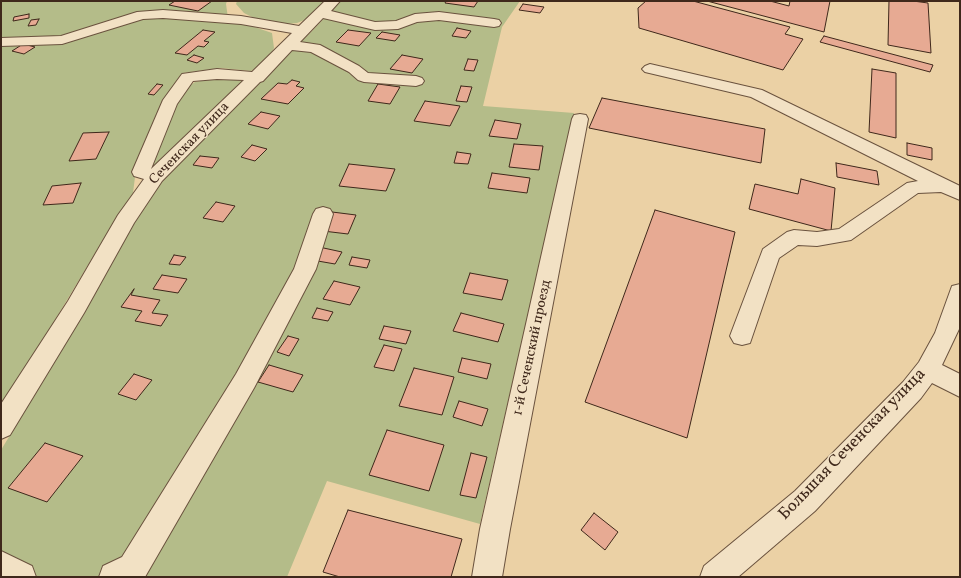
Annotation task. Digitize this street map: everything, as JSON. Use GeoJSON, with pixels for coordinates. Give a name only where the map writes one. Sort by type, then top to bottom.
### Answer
{"type":"FeatureCollection","features":[{"type":"Feature","properties":{"kind":"street","name":"Сеченская улица"},"geometry":{"type":"LineString","coordinates":[[1,427],[76,307],[125,220],[155,177],[227,104],[257,78],[333,1]]}},
{"type":"Feature","properties":{"kind":"street"},"geometry":{"type":"LineString","coordinates":[[1,42],[62,40],[142,15],[238,14],[296,38],[354,69],[364,77],[416,81]]}},
{"type":"Feature","properties":{"kind":"street"},"geometry":{"type":"LineString","coordinates":[[320,14],[332,15],[375,26],[398,25],[415,18],[439,16],[494,23]]}},
{"type":"Feature","properties":{"kind":"street"},"geometry":{"type":"LineString","coordinates":[[650,69],[756,94],[951,190]]}},
{"type":"Feature","properties":{"kind":"street"},"geometry":{"type":"LineString","coordinates":[[155,177],[141,172],[169,104],[188,77],[217,74],[246,75],[257,78]]}},
{"type":"Feature","properties":{"kind":"street","name":"1-й Сеченский проезд"},"geometry":{"type":"LineString","coordinates":[[487,577],[495,529],[580,118]]}},
{"type":"Feature","properties":{"kind":"street"},"geometry":{"type":"LineString","coordinates":[[742,336],[770,254],[794,237],[817,239],[844,235],[914,187],[951,190]]}},
{"type":"Feature","properties":{"kind":"street"},"geometry":{"type":"LineString","coordinates":[[114,577],[133,568],[245,381],[305,269],[323,214]]}},
{"type":"Feature","properties":{"kind":"street","name":"Большая Сеченская улица"},"geometry":{"type":"LineString","coordinates":[[715,577],[805,501],[912,390],[928,369],[946,334],[960,292]]}},
{"type":"Feature","properties":{"kind":"street"},"geometry":{"type":"LineString","coordinates":[[928,369],[960,386]]}},
{"type":"Feature","properties":{"kind":"street"},"geometry":{"type":"LineString","coordinates":[[1,566],[21,577]]}},
{"type":"Feature","properties":{"kind":"green space"},"geometry":{"type":"Polygon","coordinates":[[[1,1],[227,1],[228,18],[272,33],[274,48],[267,62],[251,71],[221,68],[183,73],[165,104],[135,177],[133,193],[115,220],[1,410],[1,1]]]}},
{"type":"Feature","properties":{"kind":"green space"},"geometry":{"type":"Polygon","coordinates":[[[237,1],[327,1],[307,19],[297,23],[285,24],[256,19],[244,13],[236,4],[237,1]]]}},
{"type":"Feature","properties":{"kind":"green space"},"geometry":{"type":"Polygon","coordinates":[[[341,1],[520,1],[502,27],[483,106],[574,113],[480,524],[327,481],[287,577],[1,577],[1,450],[89,305],[134,220],[162,178],[234,105],[311,32],[341,1]]]}},
{"type":"Feature","properties":{"kind":"green space"},"geometry":{"type":"Polygon","coordinates":[[[212,79],[240,80],[243,83],[155,168],[151,167],[175,105],[186,88],[195,82],[212,79]]]}},
{"type":"Feature","properties":{"kind":"building"},"geometry":{"type":"Polygon","coordinates":[[[175,1],[212,1],[198,11],[169,5],[175,1]]]}},
{"type":"Feature","properties":{"kind":"building"},"geometry":{"type":"Polygon","coordinates":[[[446,1],[478,1],[474,7],[445,3],[446,1]]]}},
{"type":"Feature","properties":{"kind":"building"},"geometry":{"type":"Polygon","coordinates":[[[646,1],[693,1],[790,27],[785,34],[803,39],[783,70],[639,28],[638,8],[646,1]]]}},
{"type":"Feature","properties":{"kind":"building"},"geometry":{"type":"Polygon","coordinates":[[[707,1],[770,1],[789,6],[790,1],[830,1],[824,32],[707,1]]]}},
{"type":"Feature","properties":{"kind":"building"},"geometry":{"type":"Polygon","coordinates":[[[889,1],[913,1],[928,3],[931,53],[888,45],[889,1]]]}},
{"type":"Feature","properties":{"kind":"building"},"geometry":{"type":"Polygon","coordinates":[[[523,4],[544,7],[540,13],[519,10],[523,4]]]}},
{"type":"Feature","properties":{"kind":"building"},"geometry":{"type":"Polygon","coordinates":[[[29,14],[29,18],[13,21],[14,17],[29,14]]]}},
{"type":"Feature","properties":{"kind":"building"},"geometry":{"type":"Polygon","coordinates":[[[39,19],[36,25],[28,26],[31,20],[39,19]]]}},
{"type":"Feature","properties":{"kind":"building"},"geometry":{"type":"Polygon","coordinates":[[[457,28],[471,31],[466,38],[452,36],[457,28]]]}},
{"type":"Feature","properties":{"kind":"building"},"geometry":{"type":"Polygon","coordinates":[[[203,30],[215,32],[204,41],[209,42],[204,47],[198,46],[187,55],[175,53],[203,30]]]}},
{"type":"Feature","properties":{"kind":"building"},"geometry":{"type":"Polygon","coordinates":[[[348,30],[371,33],[359,46],[336,42],[348,30]]]}},
{"type":"Feature","properties":{"kind":"building"},"geometry":{"type":"Polygon","coordinates":[[[382,32],[400,35],[395,41],[376,38],[382,32]]]}},
{"type":"Feature","properties":{"kind":"building"},"geometry":{"type":"Polygon","coordinates":[[[824,36],[933,65],[930,72],[820,42],[824,36]]]}},
{"type":"Feature","properties":{"kind":"building"},"geometry":{"type":"Polygon","coordinates":[[[23,44],[35,47],[24,54],[12,51],[23,44]]]}},
{"type":"Feature","properties":{"kind":"building"},"geometry":{"type":"Polygon","coordinates":[[[194,55],[204,58],[197,63],[187,60],[194,55]]]}},
{"type":"Feature","properties":{"kind":"building"},"geometry":{"type":"Polygon","coordinates":[[[402,55],[423,59],[412,73],[390,69],[402,55]]]}},
{"type":"Feature","properties":{"kind":"building"},"geometry":{"type":"Polygon","coordinates":[[[468,59],[478,60],[474,71],[464,70],[468,59]]]}},
{"type":"Feature","properties":{"kind":"building"},"geometry":{"type":"Polygon","coordinates":[[[872,69],[896,73],[896,138],[869,132],[872,69]]]}},
{"type":"Feature","properties":{"kind":"building"},"geometry":{"type":"Polygon","coordinates":[[[292,80],[300,82],[296,86],[304,88],[288,104],[261,99],[278,83],[287,84],[292,80]]]}},
{"type":"Feature","properties":{"kind":"building"},"geometry":{"type":"Polygon","coordinates":[[[157,84],[163,85],[154,95],[148,94],[157,84]]]}},
{"type":"Feature","properties":{"kind":"building"},"geometry":{"type":"Polygon","coordinates":[[[378,84],[400,87],[390,104],[368,101],[378,84]]]}},
{"type":"Feature","properties":{"kind":"building"},"geometry":{"type":"Polygon","coordinates":[[[461,86],[472,87],[467,102],[456,101],[461,86]]]}},
{"type":"Feature","properties":{"kind":"building"},"geometry":{"type":"Polygon","coordinates":[[[602,98],[765,129],[761,163],[589,128],[602,98]]]}},
{"type":"Feature","properties":{"kind":"building"},"geometry":{"type":"Polygon","coordinates":[[[425,101],[460,106],[450,126],[414,121],[425,101]]]}},
{"type":"Feature","properties":{"kind":"building"},"geometry":{"type":"Polygon","coordinates":[[[261,112],[280,116],[268,129],[248,124],[261,112]]]}},
{"type":"Feature","properties":{"kind":"building"},"geometry":{"type":"Polygon","coordinates":[[[495,120],[521,124],[517,139],[489,136],[495,120]]]}},
{"type":"Feature","properties":{"kind":"building"},"geometry":{"type":"Polygon","coordinates":[[[109,132],[96,159],[69,161],[83,133],[109,132]]]}},
{"type":"Feature","properties":{"kind":"building"},"geometry":{"type":"Polygon","coordinates":[[[907,143],[932,148],[932,160],[907,155],[907,143]]]}},
{"type":"Feature","properties":{"kind":"building"},"geometry":{"type":"Polygon","coordinates":[[[514,144],[543,146],[539,170],[509,167],[514,144]]]}},
{"type":"Feature","properties":{"kind":"building"},"geometry":{"type":"Polygon","coordinates":[[[252,145],[267,149],[255,161],[241,157],[252,145]]]}},
{"type":"Feature","properties":{"kind":"building"},"geometry":{"type":"Polygon","coordinates":[[[457,152],[471,154],[468,164],[454,163],[457,152]]]}},
{"type":"Feature","properties":{"kind":"building"},"geometry":{"type":"Polygon","coordinates":[[[200,156],[219,158],[212,168],[193,165],[200,156]]]}},
{"type":"Feature","properties":{"kind":"building"},"geometry":{"type":"Polygon","coordinates":[[[836,163],[877,171],[879,185],[837,177],[836,163]]]}},
{"type":"Feature","properties":{"kind":"building"},"geometry":{"type":"Polygon","coordinates":[[[349,164],[395,169],[386,191],[339,186],[349,164]]]}},
{"type":"Feature","properties":{"kind":"building"},"geometry":{"type":"Polygon","coordinates":[[[492,173],[530,178],[527,193],[488,188],[492,173]]]}},
{"type":"Feature","properties":{"kind":"building"},"geometry":{"type":"Polygon","coordinates":[[[801,179],[835,188],[831,231],[749,209],[755,184],[798,194],[801,179]]]}},
{"type":"Feature","properties":{"kind":"building"},"geometry":{"type":"Polygon","coordinates":[[[81,183],[73,203],[43,205],[52,186],[81,183]]]}},
{"type":"Feature","properties":{"kind":"building"},"geometry":{"type":"Polygon","coordinates":[[[216,202],[235,206],[223,222],[203,218],[216,202]]]}},
{"type":"Feature","properties":{"kind":"building"},"geometry":{"type":"Polygon","coordinates":[[[655,210],[735,232],[687,438],[585,402],[655,210]]]}},
{"type":"Feature","properties":{"kind":"building"},"geometry":{"type":"Polygon","coordinates":[[[332,212],[356,215],[348,234],[323,231],[332,212]]]}},
{"type":"Feature","properties":{"kind":"building"},"geometry":{"type":"Polygon","coordinates":[[[319,247],[342,252],[335,264],[312,260],[319,247]]]}},
{"type":"Feature","properties":{"kind":"building"},"geometry":{"type":"Polygon","coordinates":[[[174,255],[186,257],[180,265],[169,264],[174,255]]]}},
{"type":"Feature","properties":{"kind":"building"},"geometry":{"type":"Polygon","coordinates":[[[352,257],[370,260],[367,268],[349,265],[352,257]]]}},
{"type":"Feature","properties":{"kind":"building"},"geometry":{"type":"Polygon","coordinates":[[[470,273],[508,280],[502,300],[463,293],[470,273]]]}},
{"type":"Feature","properties":{"kind":"building"},"geometry":{"type":"Polygon","coordinates":[[[162,275],[187,279],[178,293],[153,289],[162,275]]]}},
{"type":"Feature","properties":{"kind":"building"},"geometry":{"type":"Polygon","coordinates":[[[334,281],[360,287],[350,305],[323,299],[334,281]]]}},
{"type":"Feature","properties":{"kind":"building"},"geometry":{"type":"Polygon","coordinates":[[[134,289],[131,295],[160,300],[152,313],[168,315],[161,326],[135,321],[142,311],[121,307],[134,289]]]}},
{"type":"Feature","properties":{"kind":"building"},"geometry":{"type":"Polygon","coordinates":[[[317,308],[333,312],[328,321],[312,318],[317,308]]]}},
{"type":"Feature","properties":{"kind":"building"},"geometry":{"type":"Polygon","coordinates":[[[461,313],[504,324],[498,342],[453,331],[461,313]]]}},
{"type":"Feature","properties":{"kind":"building"},"geometry":{"type":"Polygon","coordinates":[[[384,326],[411,331],[406,344],[379,339],[384,326]]]}},
{"type":"Feature","properties":{"kind":"building"},"geometry":{"type":"Polygon","coordinates":[[[288,336],[299,339],[289,356],[277,352],[288,336]]]}},
{"type":"Feature","properties":{"kind":"building"},"geometry":{"type":"Polygon","coordinates":[[[384,345],[402,349],[394,371],[374,367],[384,345]]]}},
{"type":"Feature","properties":{"kind":"building"},"geometry":{"type":"Polygon","coordinates":[[[462,358],[491,364],[487,379],[458,372],[462,358]]]}},
{"type":"Feature","properties":{"kind":"building"},"geometry":{"type":"Polygon","coordinates":[[[269,365],[303,375],[293,392],[258,382],[269,365]]]}},
{"type":"Feature","properties":{"kind":"building"},"geometry":{"type":"Polygon","coordinates":[[[414,368],[454,377],[442,415],[399,406],[414,368]]]}},
{"type":"Feature","properties":{"kind":"building"},"geometry":{"type":"Polygon","coordinates":[[[134,374],[152,380],[136,400],[118,394],[134,374]]]}},
{"type":"Feature","properties":{"kind":"building"},"geometry":{"type":"Polygon","coordinates":[[[459,401],[488,409],[482,426],[453,417],[459,401]]]}},
{"type":"Feature","properties":{"kind":"building"},"geometry":{"type":"Polygon","coordinates":[[[387,430],[444,445],[429,491],[369,475],[387,430]]]}},
{"type":"Feature","properties":{"kind":"building"},"geometry":{"type":"Polygon","coordinates":[[[45,443],[83,456],[47,502],[8,488],[45,443]]]}},
{"type":"Feature","properties":{"kind":"building"},"geometry":{"type":"Polygon","coordinates":[[[471,453],[487,457],[476,498],[460,495],[471,453]]]}},
{"type":"Feature","properties":{"kind":"building"},"geometry":{"type":"Polygon","coordinates":[[[348,510],[462,539],[451,577],[340,577],[323,572],[348,510]]]}},
{"type":"Feature","properties":{"kind":"building"},"geometry":{"type":"Polygon","coordinates":[[[594,513],[618,532],[605,550],[581,530],[594,513]]]}}]}
